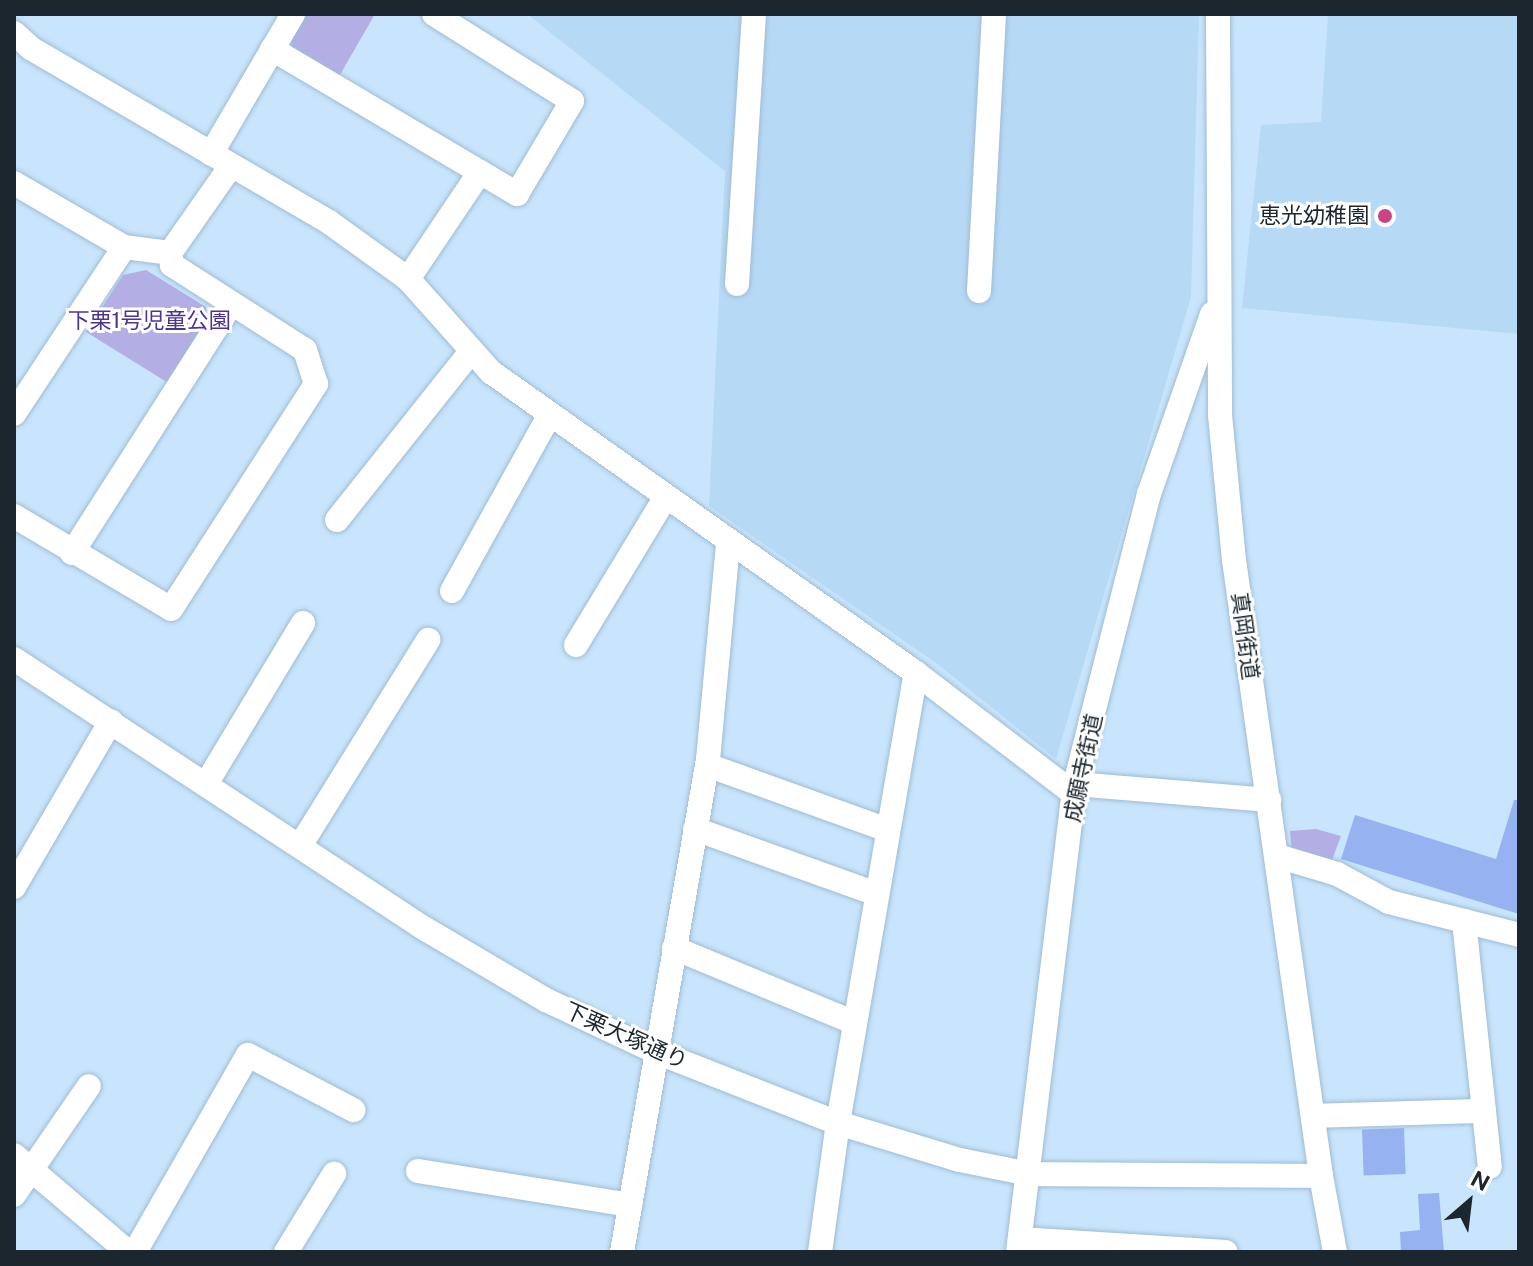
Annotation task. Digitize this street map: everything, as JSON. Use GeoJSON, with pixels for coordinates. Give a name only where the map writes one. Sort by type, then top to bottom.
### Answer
{"type":"FeatureCollection","features":[{"type":"Feature","properties":{"kind":"street"},"geometry":{"type":"LineString","coordinates":[[14,516],[171,609],[316,384],[305,350],[172,265],[170,253],[221,160],[272,49],[293,14]]}},
{"type":"Feature","properties":{"kind":"street"},"geometry":{"type":"LineString","coordinates":[[272,49],[517,194],[572,101],[434,14]]}},
{"type":"Feature","properties":{"kind":"street"},"geometry":{"type":"LineString","coordinates":[[737,284],[754,14]]}},
{"type":"Feature","properties":{"kind":"street"},"geometry":{"type":"LineString","coordinates":[[979,291],[994,14]]}},
{"type":"Feature","properties":{"kind":"street","name":"真岡街道"},"geometry":{"type":"LineString","coordinates":[[1218,14],[1220,415],[1234,560],[1321,1176],[1335,1252]]}},
{"type":"Feature","properties":{"kind":"street"},"geometry":{"type":"LineString","coordinates":[[14,33],[32,49],[329,222],[408,279],[470,353],[549,416],[916,673],[1075,789],[1269,800]]}},
{"type":"Feature","properties":{"kind":"street"},"geometry":{"type":"LineString","coordinates":[[408,279],[480,172]]}},
{"type":"Feature","properties":{"kind":"street"},"geometry":{"type":"LineString","coordinates":[[16,188],[124,247],[170,253]]}},
{"type":"Feature","properties":{"kind":"street"},"geometry":{"type":"LineString","coordinates":[[14,414],[124,247]]}},
{"type":"Feature","properties":{"kind":"street","name":"成願寺街道"},"geometry":{"type":"LineString","coordinates":[[1019,1246],[1075,789],[1149,494],[1218,299]]}},
{"type":"Feature","properties":{"kind":"street"},"geometry":{"type":"LineString","coordinates":[[72,553],[231,304]]}},
{"type":"Feature","properties":{"kind":"street"},"geometry":{"type":"LineString","coordinates":[[337,520],[470,353]]}},
{"type":"Feature","properties":{"kind":"street"},"geometry":{"type":"LineString","coordinates":[[452,591],[549,416]]}},
{"type":"Feature","properties":{"kind":"street"},"geometry":{"type":"LineString","coordinates":[[576,645],[665,498]]}},
{"type":"Feature","properties":{"kind":"street"},"geometry":{"type":"LineString","coordinates":[[622,1252],[654,1051],[707,765],[728,543]]}},
{"type":"Feature","properties":{"kind":"street"},"geometry":{"type":"LineString","coordinates":[[206,784],[303,623]]}},
{"type":"Feature","properties":{"kind":"street"},"geometry":{"type":"LineString","coordinates":[[300,846],[428,640]]}},
{"type":"Feature","properties":{"kind":"street","name":"下栗大塚通り"},"geometry":{"type":"LineString","coordinates":[[14,659],[427,930],[546,1000],[654,1051],[838,1123],[960,1160],[1030,1174],[1321,1176]]}},
{"type":"Feature","properties":{"kind":"street"},"geometry":{"type":"LineString","coordinates":[[820,1252],[838,1123],[916,673]]}},
{"type":"Feature","properties":{"kind":"street"},"geometry":{"type":"LineString","coordinates":[[14,887],[111,721]]}},
{"type":"Feature","properties":{"kind":"street"},"geometry":{"type":"LineString","coordinates":[[707,765],[888,830]]}},
{"type":"Feature","properties":{"kind":"street"},"geometry":{"type":"LineString","coordinates":[[695,829],[877,894]]}},
{"type":"Feature","properties":{"kind":"street"},"geometry":{"type":"LineString","coordinates":[[1277,856],[1337,874],[1389,902],[1519,935]]}},
{"type":"Feature","properties":{"kind":"street"},"geometry":{"type":"LineString","coordinates":[[1464,921],[1490,1167]]}},
{"type":"Feature","properties":{"kind":"street"},"geometry":{"type":"LineString","coordinates":[[674,948],[855,1023]]}},
{"type":"Feature","properties":{"kind":"street"},"geometry":{"type":"LineString","coordinates":[[135,1252],[248,1055],[353,1110]]}},
{"type":"Feature","properties":{"kind":"street"},"geometry":{"type":"LineString","coordinates":[[14,1195],[23,1163],[89,1086]]}},
{"type":"Feature","properties":{"kind":"street"},"geometry":{"type":"LineString","coordinates":[[1313,1116],[1484,1111]]}},
{"type":"Feature","properties":{"kind":"street"},"geometry":{"type":"LineString","coordinates":[[23,1163],[128,1252]]}},
{"type":"Feature","properties":{"kind":"street"},"geometry":{"type":"LineString","coordinates":[[418,1171],[630,1205]]}},
{"type":"Feature","properties":{"kind":"street"},"geometry":{"type":"LineString","coordinates":[[286,1252],[334,1174]]}},
{"type":"Feature","properties":{"kind":"street"},"geometry":{"type":"LineString","coordinates":[[1019,1246],[1226,1252]]}},
{"type":"Feature","properties":{"kind":"shaded area"},"geometry":{"type":"Polygon","coordinates":[[[527,14],[1199,14],[1191,297],[1056,759],[936,663],[709,506],[725,171],[527,14]]]}},
{"type":"Feature","properties":{"kind":"shaded area","name":"恵光幼稚園"},"geometry":{"type":"Polygon","coordinates":[[[1328,14],[1519,14],[1519,334],[1242,308],[1261,125],[1321,122],[1328,14]]]}},
{"type":"Feature","properties":{"kind":"green space"},"geometry":{"type":"Polygon","coordinates":[[[306,14],[375,14],[337,80],[294,56],[291,41],[306,14]]]}},
{"type":"Feature","properties":{"kind":"green space","name":"下栗1号児童公園"},"geometry":{"type":"Polygon","coordinates":[[[146,270],[206,307],[208,325],[170,384],[86,332],[123,275],[146,270]]]}},
{"type":"Feature","properties":{"kind":"green space"},"geometry":{"type":"Polygon","coordinates":[[[1316,829],[1341,836],[1329,868],[1292,855],[1290,831],[1316,829]]]}},
{"type":"Feature","properties":{"kind":"building"},"geometry":{"type":"Polygon","coordinates":[[[1514,800],[1519,800],[1519,914],[1341,859],[1355,815],[1496,859],[1514,800]]]}},
{"type":"Feature","properties":{"kind":"building"},"geometry":{"type":"Polygon","coordinates":[[[1404,1128],[1406,1174],[1364,1175],[1362,1129],[1404,1128]]]}},
{"type":"Feature","properties":{"kind":"building"},"geometry":{"type":"Polygon","coordinates":[[[1439,1193],[1444,1252],[1401,1252],[1400,1232],[1420,1230],[1418,1194],[1439,1193]]]}},
{"type":"Feature","properties":{"kind":"place","name":"恵光幼稚園"},"geometry":{"type":"Point","coordinates":[1385,216]}}]}
